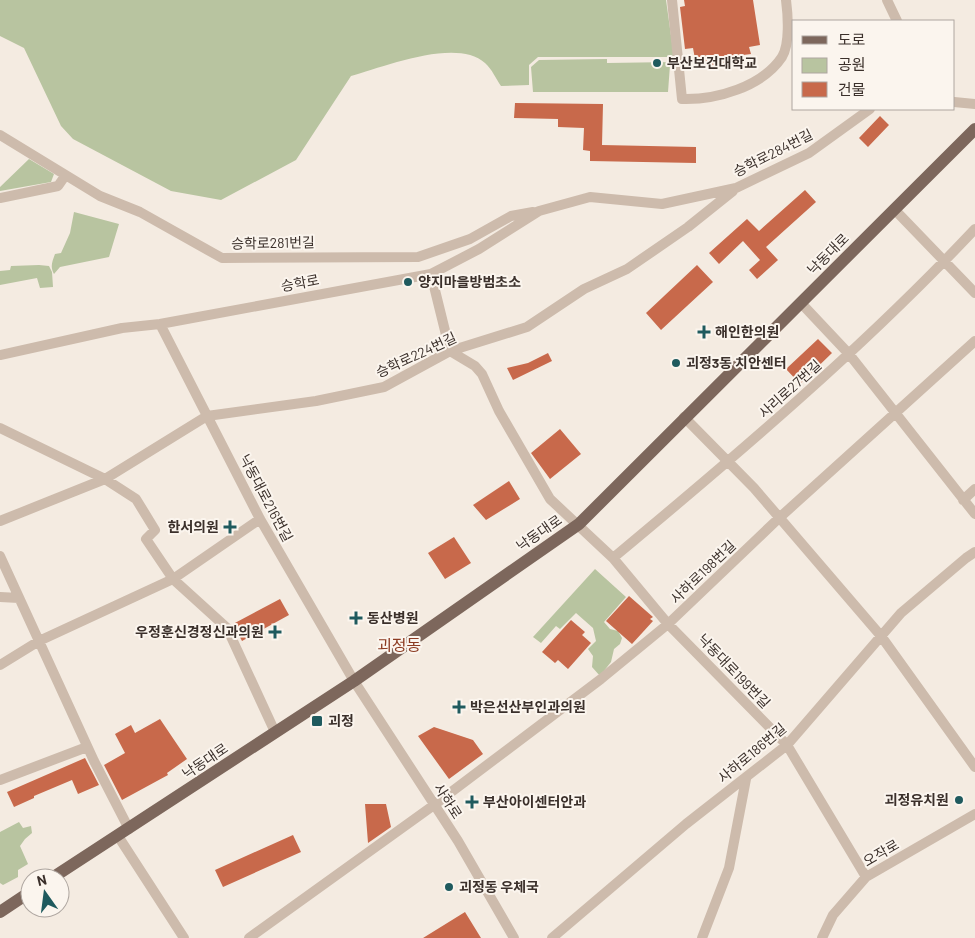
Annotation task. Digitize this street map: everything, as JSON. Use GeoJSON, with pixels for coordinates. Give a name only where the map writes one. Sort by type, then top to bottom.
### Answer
{"type":"FeatureCollection","features":[{"type":"Feature","properties":{"kind":"main road","name":"낙동대로"},"geometry":{"type":"LineString","coordinates":[[68,868],[354,681],[578,524],[975,129]]}},
{"type":"Feature","properties":{"kind":"main road"},"geometry":{"type":"LineString","coordinates":[[0,912],[20,899]]}},
{"type":"Feature","properties":{"kind":"street"},"geometry":{"type":"LineString","coordinates":[[672,0],[682,99],[698,100],[735,90],[762,77],[782,56],[788,24],[786,0]]}},
{"type":"Feature","properties":{"kind":"street"},"geometry":{"type":"LineString","coordinates":[[887,0],[897,20]]}},
{"type":"Feature","properties":{"kind":"street"},"geometry":{"type":"LineString","coordinates":[[955,102],[975,104]]}},
{"type":"Feature","properties":{"kind":"street","name":"승학로284번길"},"geometry":{"type":"LineString","coordinates":[[590,197],[662,204],[736,188],[809,153],[869,110]]}},
{"type":"Feature","properties":{"kind":"street","name":"승학로281번길"},"geometry":{"type":"LineString","coordinates":[[0,135],[100,196],[140,212],[222,258],[418,256],[470,239],[511,216],[539,212]]}},
{"type":"Feature","properties":{"kind":"street"},"geometry":{"type":"LineString","coordinates":[[0,198],[58,186],[65,176]]}},
{"type":"Feature","properties":{"kind":"street","name":"승학로224번길"},"geometry":{"type":"LineString","coordinates":[[0,521],[105,480],[207,416],[316,401],[384,387],[450,351],[527,328],[584,289],[627,269],[688,227],[736,188]]}},
{"type":"Feature","properties":{"kind":"street","name":"승학로"},"geometry":{"type":"LineString","coordinates":[[0,355],[122,328],[160,324],[431,274],[479,249],[539,212],[590,197]]}},
{"type":"Feature","properties":{"kind":"street"},"geometry":{"type":"LineString","coordinates":[[894,209],[975,293]]}},
{"type":"Feature","properties":{"kind":"street","name":"사리로27번길"},"geometry":{"type":"LineString","coordinates":[[612,558],[730,461],[849,354],[944,262],[975,229]]}},
{"type":"Feature","properties":{"kind":"street"},"geometry":{"type":"LineString","coordinates":[[431,274],[450,351]]}},
{"type":"Feature","properties":{"kind":"street"},"geometry":{"type":"LineString","coordinates":[[800,303],[849,354],[975,514]]}},
{"type":"Feature","properties":{"kind":"street","name":"낙동대로216번길"},"geometry":{"type":"LineString","coordinates":[[160,324],[260,519],[354,681]]}},
{"type":"Feature","properties":{"kind":"street","name":"사하로198번길"},"geometry":{"type":"LineString","coordinates":[[249,938],[434,805],[601,679],[668,624],[894,412],[975,341]]}},
{"type":"Feature","properties":{"kind":"street","name":"낙동대로199번길"},"geometry":{"type":"LineString","coordinates":[[450,351],[476,366],[482,374],[499,412],[550,499],[612,558],[668,624],[787,745],[866,877]]}},
{"type":"Feature","properties":{"kind":"street"},"geometry":{"type":"LineString","coordinates":[[684,417],[730,461],[778,519],[881,636],[975,767]]}},
{"type":"Feature","properties":{"kind":"street"},"geometry":{"type":"LineString","coordinates":[[0,428],[105,480],[136,499],[155,530],[146,539],[173,579],[227,628],[275,732]]}},
{"type":"Feature","properties":{"kind":"street"},"geometry":{"type":"LineString","coordinates":[[963,500],[975,489]]}},
{"type":"Feature","properties":{"kind":"street"},"geometry":{"type":"LineString","coordinates":[[0,665],[39,642],[173,579],[260,519]]}},
{"type":"Feature","properties":{"kind":"street","name":"사하로186번길"},"geometry":{"type":"LineString","coordinates":[[552,938],[686,824],[746,779],[787,745],[881,636],[926,591],[975,552]]}},
{"type":"Feature","properties":{"kind":"street"},"geometry":{"type":"LineString","coordinates":[[0,556],[124,832],[184,938]]}},
{"type":"Feature","properties":{"kind":"street"},"geometry":{"type":"LineString","coordinates":[[0,598],[19,598]]}},
{"type":"Feature","properties":{"kind":"street","name":"사하로"},"geometry":{"type":"LineString","coordinates":[[354,681],[434,805],[514,938]]}},
{"type":"Feature","properties":{"kind":"street"},"geometry":{"type":"LineString","coordinates":[[0,780],[87,747]]}},
{"type":"Feature","properties":{"kind":"street"},"geometry":{"type":"LineString","coordinates":[[702,938],[729,868],[746,779]]}},
{"type":"Feature","properties":{"kind":"street","name":"오작로"},"geometry":{"type":"LineString","coordinates":[[822,938],[833,915],[866,877],[975,814]]}},
{"type":"Feature","properties":{"kind":"green space"},"geometry":{"type":"Polygon","coordinates":[[[0,0],[666,0],[674,57],[538,57],[529,65],[529,85],[501,86],[485,63],[473,56],[457,53],[420,56],[351,76],[296,160],[221,200],[171,191],[73,139],[61,126],[24,48],[0,36],[0,0]]]}},
{"type":"Feature","properties":{"kind":"green space"},"geometry":{"type":"Polygon","coordinates":[[[607,59],[607,63],[673,62],[670,65],[668,92],[533,92],[531,67],[539,60],[607,59]]]}},
{"type":"Feature","properties":{"kind":"green space"},"geometry":{"type":"Polygon","coordinates":[[[29,159],[54,174],[51,182],[0,191],[0,187],[29,159]]]}},
{"type":"Feature","properties":{"kind":"green space"},"geometry":{"type":"Polygon","coordinates":[[[74,212],[119,224],[109,257],[60,267],[54,274],[53,260],[55,254],[61,253],[70,233],[74,212]]]}},
{"type":"Feature","properties":{"kind":"green space"},"geometry":{"type":"Polygon","coordinates":[[[11,266],[49,266],[52,272],[53,287],[40,288],[37,278],[0,285],[0,271],[10,270],[11,266]]]}},
{"type":"Feature","properties":{"kind":"green space"},"geometry":{"type":"Polygon","coordinates":[[[595,569],[626,597],[604,622],[610,629],[618,631],[622,638],[620,644],[614,649],[611,662],[600,676],[592,667],[593,656],[588,649],[596,641],[593,628],[576,613],[560,629],[556,626],[541,643],[533,637],[595,569]]]}},
{"type":"Feature","properties":{"kind":"green space"},"geometry":{"type":"Polygon","coordinates":[[[19,822],[23,828],[31,826],[32,833],[20,846],[28,864],[18,870],[18,877],[3,885],[0,883],[0,832],[19,822]]]}},
{"type":"Feature","properties":{"kind":"building"},"geometry":{"type":"Polygon","coordinates":[[[684,0],[753,0],[760,45],[749,47],[751,54],[743,55],[744,60],[702,67],[700,58],[695,59],[693,48],[685,49],[680,7],[685,6],[684,0]]]}},
{"type":"Feature","properties":{"kind":"building"},"geometry":{"type":"Polygon","coordinates":[[[515,103],[603,104],[602,145],[696,147],[696,163],[590,161],[590,151],[583,150],[584,128],[558,127],[558,119],[514,118],[515,103]]]}},
{"type":"Feature","properties":{"kind":"building"},"geometry":{"type":"Polygon","coordinates":[[[880,116],[889,125],[868,147],[859,138],[880,116]]]}},
{"type":"Feature","properties":{"kind":"building"},"geometry":{"type":"Polygon","coordinates":[[[805,190],[816,202],[766,247],[778,260],[757,279],[749,270],[760,260],[743,241],[719,264],[709,253],[747,219],[759,231],[805,190]]]}},
{"type":"Feature","properties":{"kind":"building"},"geometry":{"type":"Polygon","coordinates":[[[697,265],[713,282],[661,330],[646,313],[697,265]]]}},
{"type":"Feature","properties":{"kind":"building"},"geometry":{"type":"Polygon","coordinates":[[[818,339],[832,353],[800,384],[786,369],[818,339]]]}},
{"type":"Feature","properties":{"kind":"building"},"geometry":{"type":"Polygon","coordinates":[[[548,353],[552,361],[513,380],[507,368],[528,363],[548,353]]]}},
{"type":"Feature","properties":{"kind":"building"},"geometry":{"type":"Polygon","coordinates":[[[560,429],[581,454],[550,479],[531,453],[560,429]]]}},
{"type":"Feature","properties":{"kind":"building"},"geometry":{"type":"Polygon","coordinates":[[[509,481],[520,499],[486,520],[473,505],[509,481]]]}},
{"type":"Feature","properties":{"kind":"building"},"geometry":{"type":"Polygon","coordinates":[[[454,537],[471,563],[445,579],[428,553],[454,537]]]}},
{"type":"Feature","properties":{"kind":"building"},"geometry":{"type":"Polygon","coordinates":[[[629,596],[653,617],[650,619],[653,621],[632,644],[606,621],[629,596]]]}},
{"type":"Feature","properties":{"kind":"building"},"geometry":{"type":"Polygon","coordinates":[[[280,599],[289,615],[242,641],[233,624],[280,599]]]}},
{"type":"Feature","properties":{"kind":"building"},"geometry":{"type":"Polygon","coordinates":[[[571,620],[585,632],[582,635],[591,643],[568,669],[558,660],[555,663],[542,652],[571,620]]]}},
{"type":"Feature","properties":{"kind":"building"},"geometry":{"type":"Polygon","coordinates":[[[160,719],[187,759],[167,773],[168,775],[122,800],[104,765],[125,753],[115,734],[131,725],[135,733],[160,719]]]}},
{"type":"Feature","properties":{"kind":"building"},"geometry":{"type":"Polygon","coordinates":[[[434,727],[473,740],[483,754],[449,779],[418,736],[434,727]]]}},
{"type":"Feature","properties":{"kind":"building"},"geometry":{"type":"Polygon","coordinates":[[[85,758],[99,785],[78,794],[72,780],[34,796],[34,798],[14,807],[7,792],[85,758]]]}},
{"type":"Feature","properties":{"kind":"building"},"geometry":{"type":"Polygon","coordinates":[[[365,804],[386,804],[391,827],[368,843],[365,804]]]}},
{"type":"Feature","properties":{"kind":"building"},"geometry":{"type":"Polygon","coordinates":[[[293,835],[301,852],[223,887],[215,870],[293,835]]]}},
{"type":"Feature","properties":{"kind":"building"},"geometry":{"type":"Polygon","coordinates":[[[465,912],[481,938],[423,938],[465,912]]]}},
{"type":"Feature","properties":{"kind":"place","name":"부산보건대학교"},"geometry":{"type":"Point","coordinates":[657,63]}},
{"type":"Feature","properties":{"kind":"place","name":"양지마을방범초소"},"geometry":{"type":"Point","coordinates":[408,282]}},
{"type":"Feature","properties":{"kind":"place","name":"해인한의원"},"geometry":{"type":"Point","coordinates":[704,332]}},
{"type":"Feature","properties":{"kind":"place","name":"괴정3동 치안센터"},"geometry":{"type":"Point","coordinates":[676,363]}},
{"type":"Feature","properties":{"kind":"place","name":"한서의원"},"geometry":{"type":"Point","coordinates":[230,527]}},
{"type":"Feature","properties":{"kind":"place","name":"동산병원"},"geometry":{"type":"Point","coordinates":[356,618]}},
{"type":"Feature","properties":{"kind":"place","name":"우정훈신경정신과의원"},"geometry":{"type":"Point","coordinates":[275,632]}},
{"type":"Feature","properties":{"kind":"place","name":"박은선산부인과의원"},"geometry":{"type":"Point","coordinates":[459,707]}},
{"type":"Feature","properties":{"kind":"place","name":"괴정"},"geometry":{"type":"Point","coordinates":[317,721]}},
{"type":"Feature","properties":{"kind":"place","name":"괴정유치원"},"geometry":{"type":"Point","coordinates":[959,800]}},
{"type":"Feature","properties":{"kind":"place","name":"부산아이센터안과"},"geometry":{"type":"Point","coordinates":[472,802]}},
{"type":"Feature","properties":{"kind":"place","name":"괴정동 우체국"},"geometry":{"type":"Point","coordinates":[449,887]}},
{"type":"Feature","properties":{"kind":"district","name":"괴정동"},"geometry":{"type":"Point","coordinates":[399,645]}}]}
